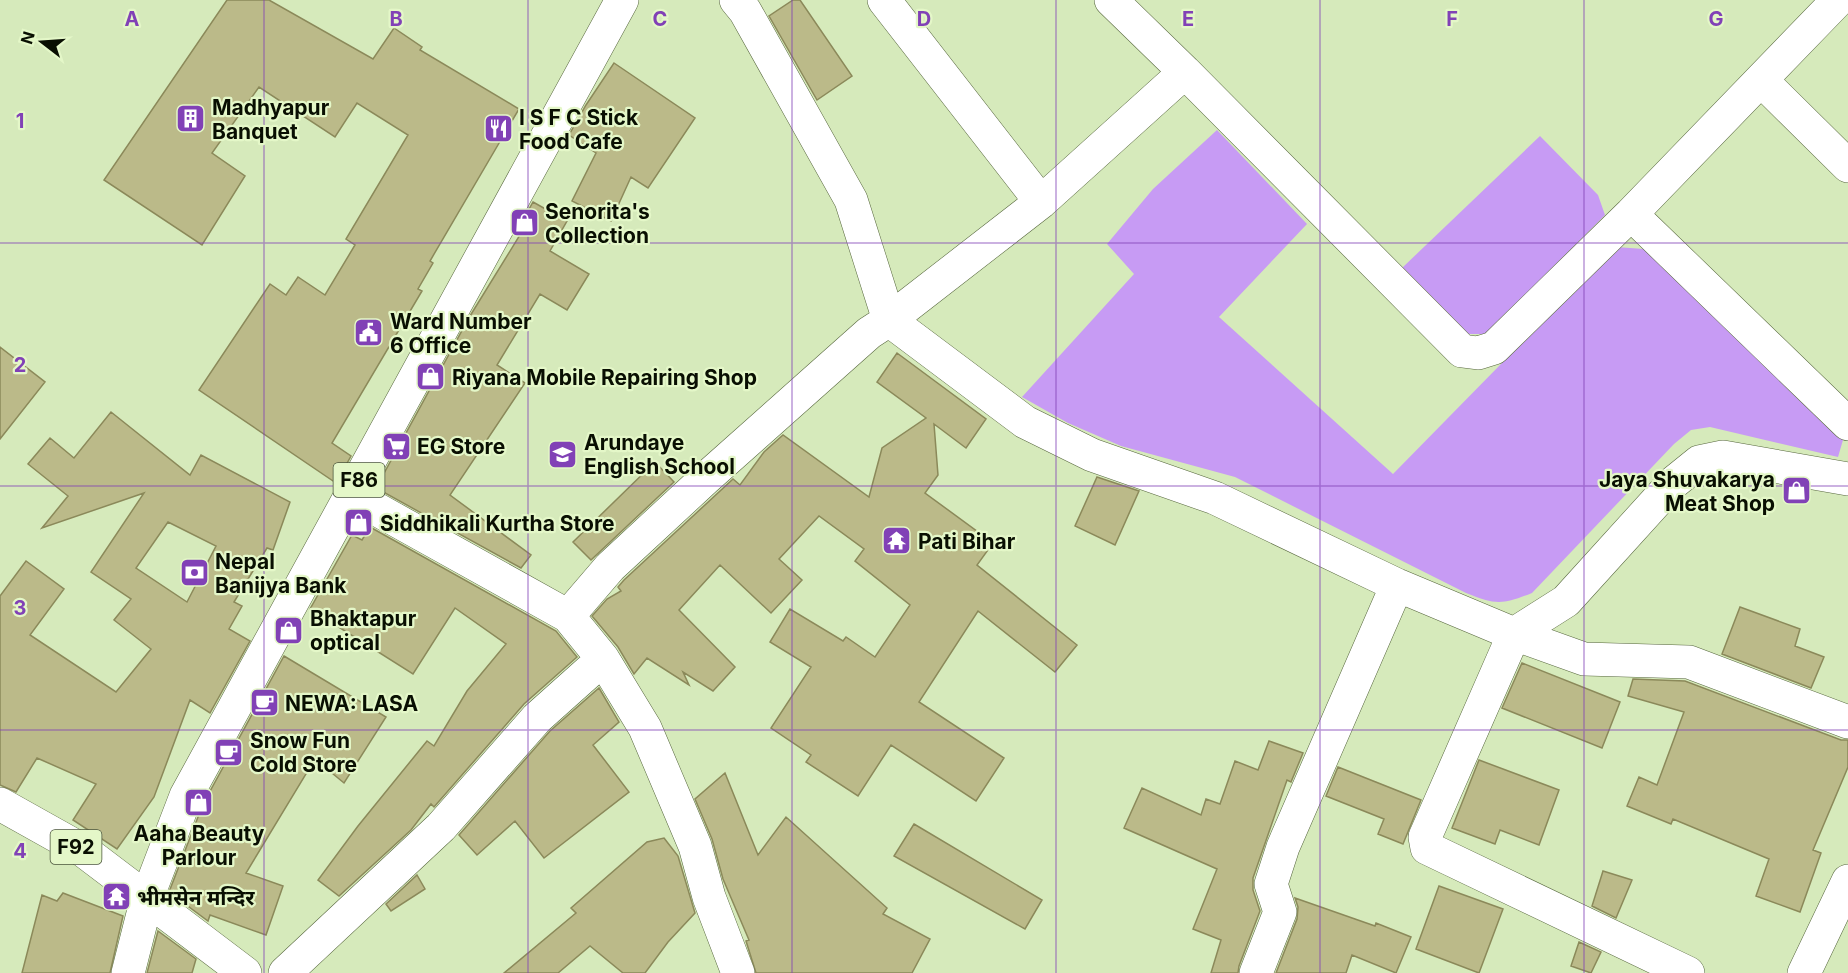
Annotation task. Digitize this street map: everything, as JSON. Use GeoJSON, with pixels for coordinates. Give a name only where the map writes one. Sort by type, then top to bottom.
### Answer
{"type":"FeatureCollection","features":[{"type":"Feature","properties":{"kind":"street","name":"F86"},"geometry":{"type":"LineString","coordinates":[[128,973],[147,898],[186,796],[622,0]]}},
{"type":"Feature","properties":{"kind":"street"},"geometry":{"type":"LineString","coordinates":[[736,0],[745,11],[851,200],[889,320],[1025,422],[1092,455],[1215,498],[1397,585],[1514,634],[1584,659],[1689,662],[1848,722]]}},
{"type":"Feature","properties":{"kind":"street"},"geometry":{"type":"LineString","coordinates":[[884,0],[1041,202]]}},
{"type":"Feature","properties":{"kind":"street"},"geometry":{"type":"LineString","coordinates":[[1110,0],[1185,72],[1462,351],[1478,353],[1494,348],[1631,214],[1838,0]]}},
{"type":"Feature","properties":{"kind":"street"},"geometry":{"type":"LineString","coordinates":[[568,616],[610,567],[869,333],[1041,202],[1185,72]]}},
{"type":"Feature","properties":{"kind":"street"},"geometry":{"type":"LineString","coordinates":[[1761,80],[1848,166]]}},
{"type":"Feature","properties":{"kind":"street"},"geometry":{"type":"LineString","coordinates":[[1631,214],[1848,424]]}},
{"type":"Feature","properties":{"kind":"street"},"geometry":{"type":"LineString","coordinates":[[1688,973],[1427,848],[1425,837],[1514,634],[1566,602],[1673,483],[1699,462],[1724,457],[1848,479]]}},
{"type":"Feature","properties":{"kind":"street"},"geometry":{"type":"LineString","coordinates":[[351,495],[568,616],[603,659],[649,739],[694,846],[709,897],[738,973]]}},
{"type":"Feature","properties":{"kind":"street"},"geometry":{"type":"LineString","coordinates":[[1257,973],[1280,912],[1271,884],[1283,848],[1397,585]]}},
{"type":"Feature","properties":{"kind":"street"},"geometry":{"type":"LineString","coordinates":[[285,973],[441,827],[537,718],[603,659]]}},
{"type":"Feature","properties":{"kind":"street","name":"F92"},"geometry":{"type":"LineString","coordinates":[[0,804],[84,851],[245,973]]}},
{"type":"Feature","properties":{"kind":"street"},"geometry":{"type":"LineString","coordinates":[[1804,973],[1848,881]]}},
{"type":"Feature","properties":{"kind":"shaded area"},"geometry":{"type":"Polygon","coordinates":[[[1217,130],[1307,224],[1219,317],[1393,474],[1616,247],[1644,249],[1843,440],[1838,457],[1710,427],[1691,430],[1674,444],[1532,593],[1499,602],[1466,593],[1235,477],[1121,446],[1068,423],[1022,397],[1134,274],[1107,244],[1153,189],[1217,130]]]}},
{"type":"Feature","properties":{"kind":"shaded area"},"geometry":{"type":"Polygon","coordinates":[[[1540,136],[1598,195],[1605,215],[1487,334],[1465,334],[1402,268],[1540,136]]]}},
{"type":"Feature","properties":{"kind":"building"},"geometry":{"type":"Polygon","coordinates":[[[227,0],[269,0],[373,59],[394,28],[422,47],[420,50],[519,109],[430,261],[433,263],[418,289],[422,291],[332,443],[351,456],[336,483],[199,390],[270,284],[286,295],[298,277],[325,295],[355,245],[346,239],[408,135],[357,103],[335,137],[259,87],[212,153],[245,176],[202,245],[104,180],[227,0]]]}},
{"type":"Feature","properties":{"kind":"building"},"geometry":{"type":"Polygon","coordinates":[[[793,0],[800,0],[852,76],[817,100],[769,16],[793,0]]]}},
{"type":"Feature","properties":{"kind":"building"},"geometry":{"type":"Polygon","coordinates":[[[614,63],[695,118],[648,188],[631,177],[611,221],[572,201],[596,153],[569,135],[614,63]]]}},
{"type":"Feature","properties":{"kind":"building"},"geometry":{"type":"Polygon","coordinates":[[[533,202],[567,221],[550,251],[589,274],[567,310],[540,294],[497,365],[525,383],[450,495],[531,555],[521,568],[376,488],[470,316],[523,230],[519,227],[533,202]]]}},
{"type":"Feature","properties":{"kind":"building"},"geometry":{"type":"Polygon","coordinates":[[[0,347],[45,382],[0,439],[0,347]]]}},
{"type":"Feature","properties":{"kind":"building"},"geometry":{"type":"Polygon","coordinates":[[[897,353],[986,419],[966,448],[934,424],[938,475],[925,493],[993,543],[977,565],[1077,645],[1055,672],[978,611],[919,702],[1004,758],[976,801],[891,745],[858,796],[806,762],[811,755],[771,728],[811,667],[770,642],[790,609],[843,641],[846,637],[875,657],[910,605],[855,561],[864,549],[819,516],[779,559],[802,580],[771,613],[720,565],[679,610],[735,667],[713,691],[683,672],[689,685],[647,658],[634,674],[618,647],[592,616],[607,599],[621,591],[618,587],[624,580],[733,479],[740,485],[764,452],[783,435],[869,497],[882,448],[926,418],[877,382],[897,353]]]}},
{"type":"Feature","properties":{"kind":"building"},"geometry":{"type":"Polygon","coordinates":[[[111,412],[190,475],[201,455],[290,502],[273,550],[267,548],[234,602],[242,606],[229,629],[250,641],[210,713],[190,700],[154,797],[117,849],[73,820],[96,784],[37,758],[16,792],[0,785],[0,596],[26,561],[64,589],[30,635],[116,692],[151,649],[114,620],[131,599],[91,572],[144,493],[42,528],[68,496],[28,464],[50,438],[74,458],[111,412]],[[168,522],[136,568],[187,602],[216,546],[168,522]]]}},
{"type":"Feature","properties":{"kind":"building"},"geometry":{"type":"Polygon","coordinates":[[[655,462],[674,482],[591,560],[573,542],[655,462]]]}},
{"type":"Feature","properties":{"kind":"building"},"geometry":{"type":"Polygon","coordinates":[[[1097,477],[1139,491],[1115,545],[1075,526],[1097,477]]]}},
{"type":"Feature","properties":{"kind":"building"},"geometry":{"type":"Polygon","coordinates":[[[370,527],[556,631],[577,657],[524,704],[434,807],[431,804],[411,830],[339,896],[318,880],[358,826],[427,741],[434,746],[467,691],[506,644],[455,608],[413,674],[310,609],[352,535],[362,540],[370,527]]]}},
{"type":"Feature","properties":{"kind":"building"},"geometry":{"type":"Polygon","coordinates":[[[1740,607],[1800,629],[1795,646],[1824,657],[1811,688],[1722,654],[1740,607]]]}},
{"type":"Feature","properties":{"kind":"building"},"geometry":{"type":"Polygon","coordinates":[[[284,656],[386,717],[344,783],[315,759],[246,873],[283,886],[266,935],[210,915],[208,921],[169,892],[203,804],[284,656]]]}},
{"type":"Feature","properties":{"kind":"building"},"geometry":{"type":"Polygon","coordinates":[[[1522,663],[1620,702],[1602,748],[1502,708],[1522,663]]]}},
{"type":"Feature","properties":{"kind":"building"},"geometry":{"type":"Polygon","coordinates":[[[1633,679],[1685,681],[1841,740],[1848,740],[1848,767],[1813,850],[1821,853],[1800,912],[1756,896],[1769,859],[1673,819],[1671,824],[1627,806],[1639,777],[1657,785],[1684,712],[1628,696],[1633,679]]]}},
{"type":"Feature","properties":{"kind":"building"},"geometry":{"type":"Polygon","coordinates":[[[599,688],[619,722],[593,745],[629,792],[544,858],[515,821],[477,855],[459,835],[550,731],[599,688]]]}},
{"type":"Feature","properties":{"kind":"building"},"geometry":{"type":"Polygon","coordinates":[[[1269,741],[1303,753],[1291,782],[1287,780],[1253,878],[1253,890],[1260,911],[1238,973],[1211,973],[1221,940],[1193,929],[1217,869],[1124,828],[1142,788],[1201,815],[1206,799],[1220,804],[1235,761],[1258,770],[1269,741]]]}},
{"type":"Feature","properties":{"kind":"building"},"geometry":{"type":"Polygon","coordinates":[[[1479,760],[1559,790],[1539,845],[1500,830],[1495,844],[1452,828],[1479,760]]]}},
{"type":"Feature","properties":{"kind":"building"},"geometry":{"type":"Polygon","coordinates":[[[1338,767],[1421,800],[1403,844],[1378,834],[1384,819],[1326,796],[1338,767]]]}},
{"type":"Feature","properties":{"kind":"building"},"geometry":{"type":"Polygon","coordinates":[[[725,773],[758,855],[786,817],[887,908],[883,914],[930,939],[912,973],[756,973],[746,941],[749,940],[723,879],[712,839],[695,799],[725,773]]]}},
{"type":"Feature","properties":{"kind":"building"},"geometry":{"type":"Polygon","coordinates":[[[914,824],[1042,900],[1025,929],[894,856],[914,824]]]}},
{"type":"Feature","properties":{"kind":"building"},"geometry":{"type":"Polygon","coordinates":[[[664,838],[678,856],[695,913],[668,942],[645,973],[623,973],[590,946],[558,973],[504,973],[576,913],[571,908],[647,842],[664,838]]]}},
{"type":"Feature","properties":{"kind":"building"},"geometry":{"type":"Polygon","coordinates":[[[1603,871],[1632,880],[1616,918],[1592,906],[1603,871]]]}},
{"type":"Feature","properties":{"kind":"building"},"geometry":{"type":"Polygon","coordinates":[[[417,875],[425,889],[391,911],[386,904],[417,875]]]}},
{"type":"Feature","properties":{"kind":"building"},"geometry":{"type":"Polygon","coordinates":[[[1439,886],[1503,909],[1479,973],[1416,949],[1439,886]]]}},
{"type":"Feature","properties":{"kind":"building"},"geometry":{"type":"Polygon","coordinates":[[[63,893],[123,916],[110,973],[22,973],[42,895],[57,901],[63,893]]]}},
{"type":"Feature","properties":{"kind":"building"},"geometry":{"type":"Polygon","coordinates":[[[1295,898],[1375,926],[1376,923],[1411,937],[1396,973],[1352,955],[1346,973],[1276,973],[1297,919],[1298,907],[1295,898]]]}},
{"type":"Feature","properties":{"kind":"building"},"geometry":{"type":"Polygon","coordinates":[[[158,931],[196,959],[192,973],[147,973],[158,931]]]}},
{"type":"Feature","properties":{"kind":"building"},"geometry":{"type":"Polygon","coordinates":[[[1579,942],[1601,952],[1591,973],[1571,966],[1579,942]]]}},
{"type":"Feature","properties":{"kind":"place","name":"Madhyapur Banquet"},"geometry":{"type":"Point","coordinates":[191,119]}},
{"type":"Feature","properties":{"kind":"place","name":"I S F C Stick Food Cafe"},"geometry":{"type":"Point","coordinates":[498,129]}},
{"type":"Feature","properties":{"kind":"place","name":"Senorita's Collection"},"geometry":{"type":"Point","coordinates":[524,223]}},
{"type":"Feature","properties":{"kind":"place","name":"Ward Number 6 Office"},"geometry":{"type":"Point","coordinates":[369,333]}},
{"type":"Feature","properties":{"kind":"place","name":"Riyana Mobile Repairing Shop"},"geometry":{"type":"Point","coordinates":[431,377]}},
{"type":"Feature","properties":{"kind":"place","name":"EG Store"},"geometry":{"type":"Point","coordinates":[396,446]}},
{"type":"Feature","properties":{"kind":"place","name":"Arundaye English School"},"geometry":{"type":"Point","coordinates":[563,454]}},
{"type":"Feature","properties":{"kind":"place","name":"Jaya Shuvakarya Meat Shop"},"geometry":{"type":"Point","coordinates":[1796,491]}},
{"type":"Feature","properties":{"kind":"place","name":"Siddhikali Kurtha Store"},"geometry":{"type":"Point","coordinates":[359,523]}},
{"type":"Feature","properties":{"kind":"place","name":"Pati Bihar"},"geometry":{"type":"Point","coordinates":[897,541]}},
{"type":"Feature","properties":{"kind":"place","name":"Nepal Banijya Bank"},"geometry":{"type":"Point","coordinates":[194,573]}},
{"type":"Feature","properties":{"kind":"place","name":"Bhaktapur optical"},"geometry":{"type":"Point","coordinates":[289,630]}},
{"type":"Feature","properties":{"kind":"place","name":"NEWA: LASA"},"geometry":{"type":"Point","coordinates":[264,703]}},
{"type":"Feature","properties":{"kind":"place","name":"Snow Fun Cold Store"},"geometry":{"type":"Point","coordinates":[229,752]}},
{"type":"Feature","properties":{"kind":"place","name":"Aaha Beauty Parlour"},"geometry":{"type":"Point","coordinates":[199,802]}},
{"type":"Feature","properties":{"kind":"place","name":"भीमसेन मन्दिर"},"geometry":{"type":"Point","coordinates":[116,897]}}]}
